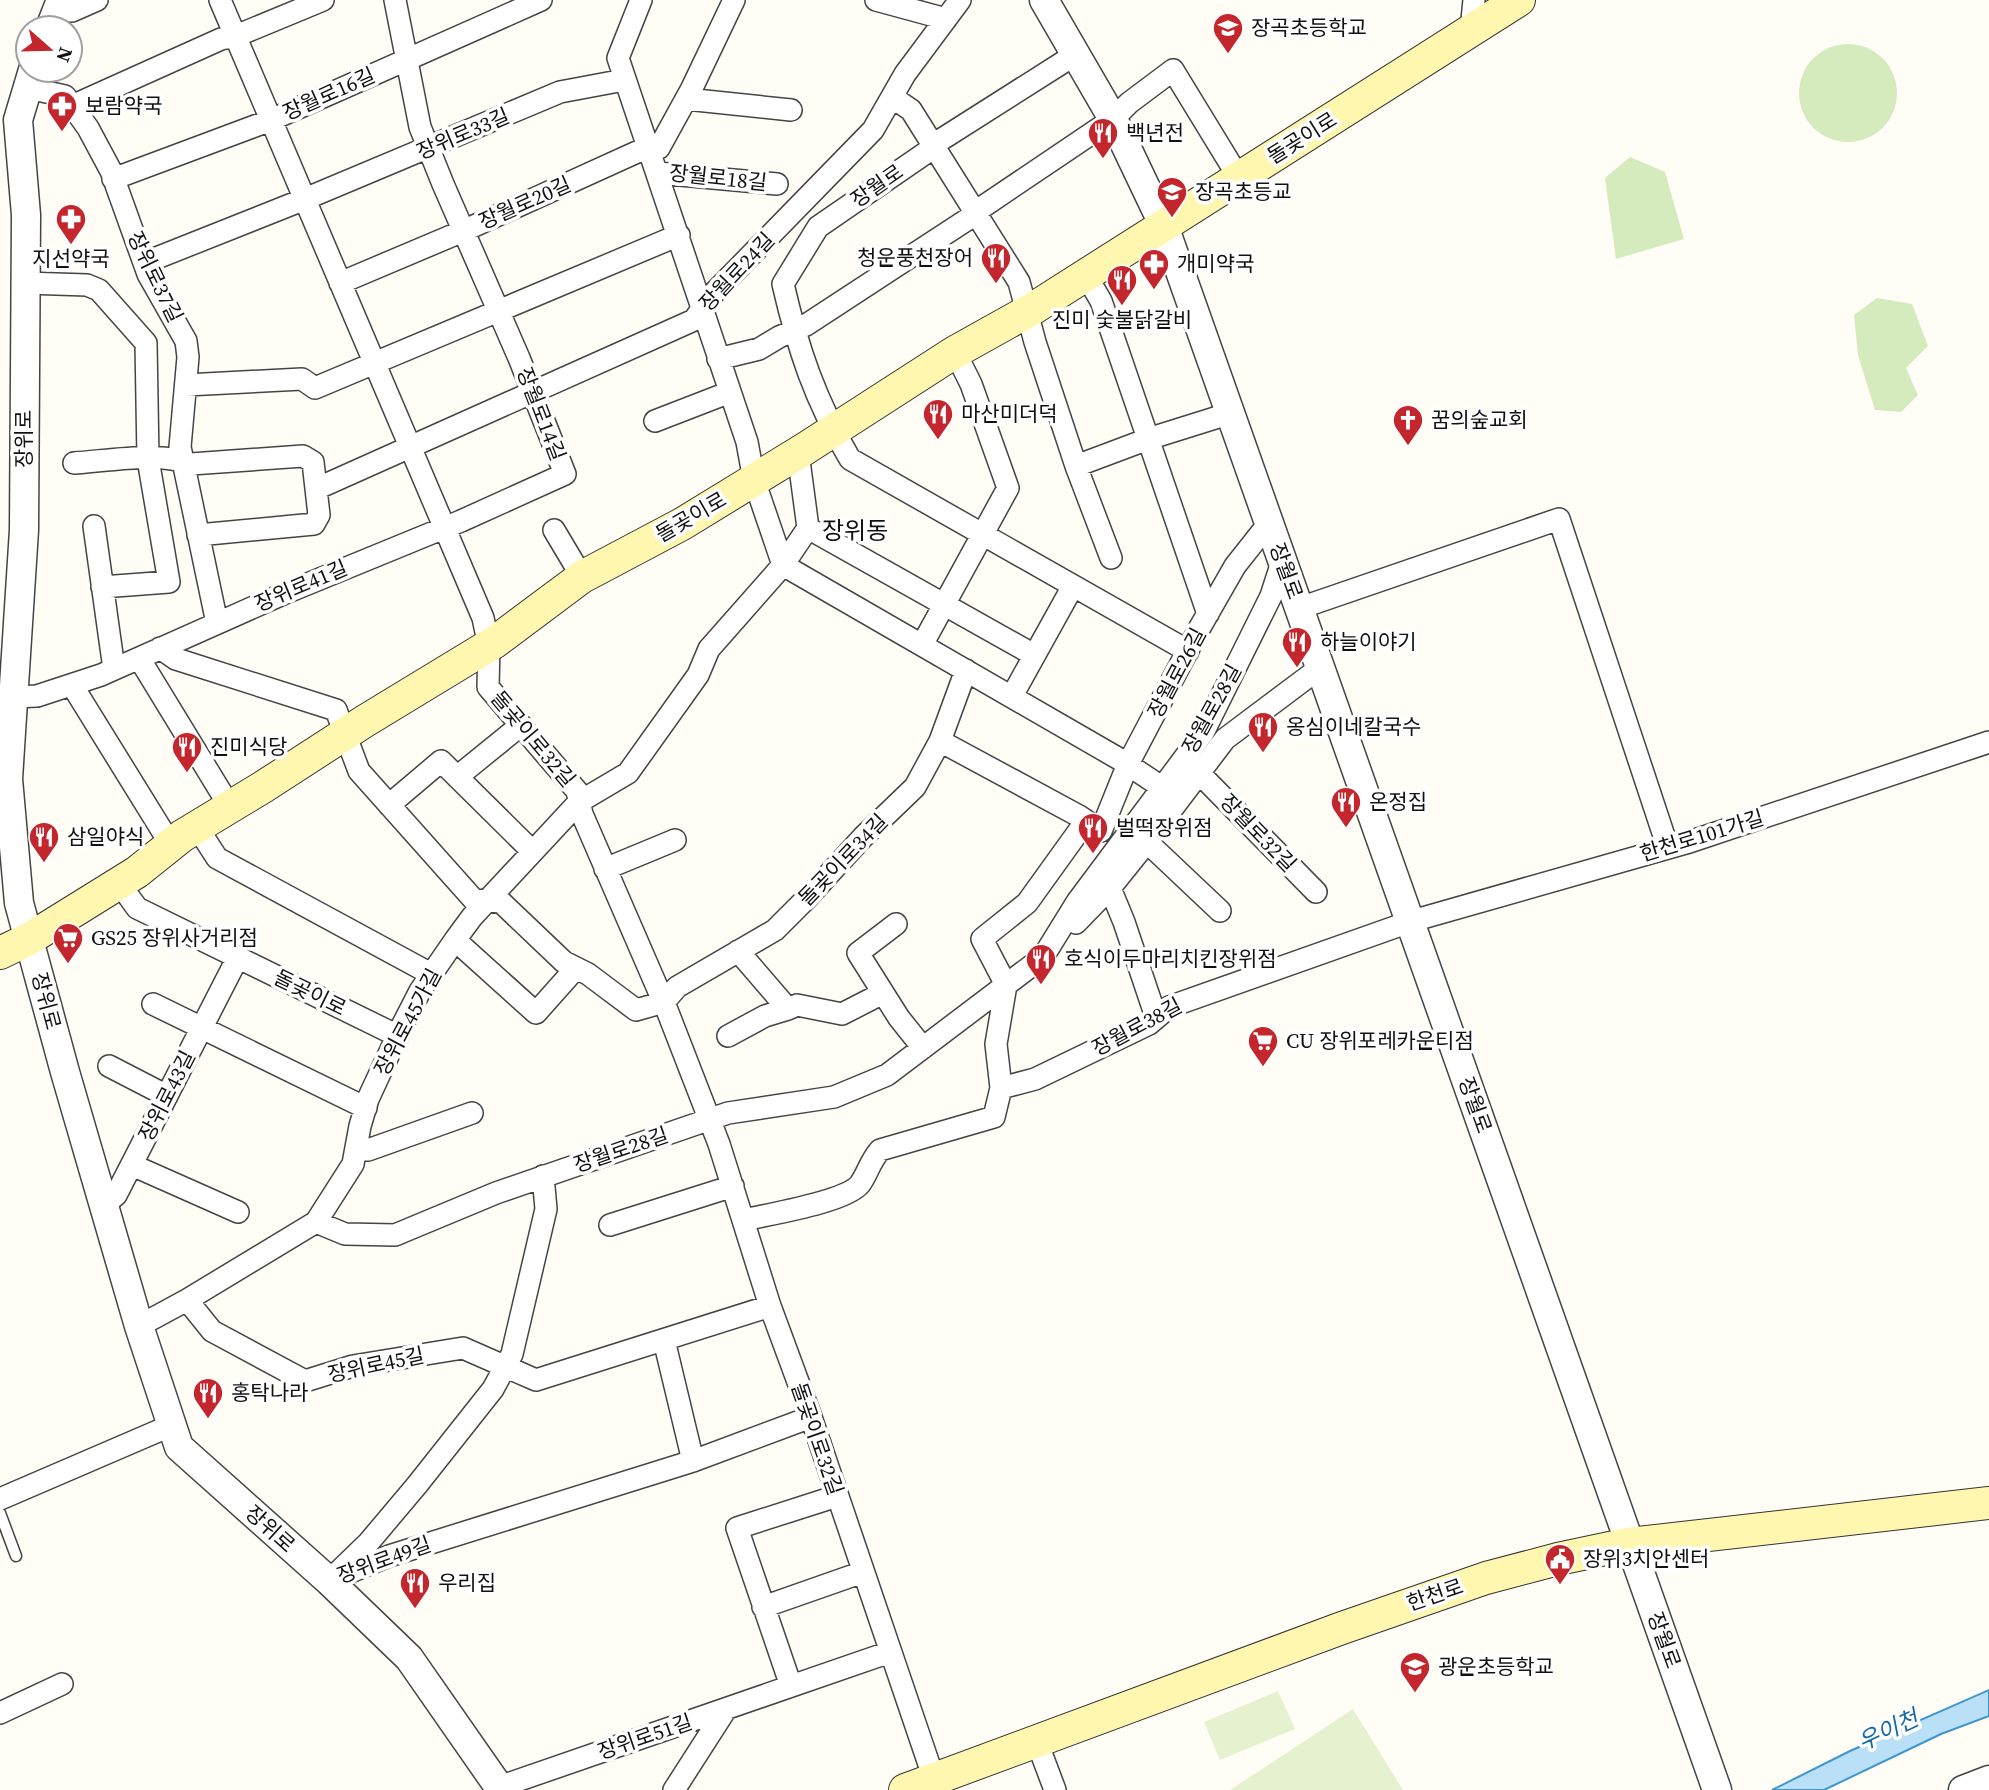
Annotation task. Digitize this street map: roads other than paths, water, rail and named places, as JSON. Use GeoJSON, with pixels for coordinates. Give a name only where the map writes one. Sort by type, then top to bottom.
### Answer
{"type":"FeatureCollection","features":[{"type":"Feature","properties":{"kind":"main road","name":"돌곶이로"},"geometry":{"type":"LineString","coordinates":[[0,953],[29,939],[137,872],[197,827],[489,646],[582,577],[682,524],[955,352],[1027,312],[1164,226],[1239,178],[1473,15],[1519,0]]}},
{"type":"Feature","properties":{"kind":"main road","name":"한천로"},"geometry":{"type":"LineString","coordinates":[[920,1785],[1342,1628],[1486,1578],[1558,1559],[1629,1544],[1989,1503]]}},
{"type":"Feature","properties":{"kind":"street"},"geometry":{"type":"LineString","coordinates":[[56,12],[72,10],[97,0]]}},
{"type":"Feature","properties":{"kind":"street"},"geometry":{"type":"LineString","coordinates":[[220,0],[483,618],[489,646]]}},
{"type":"Feature","properties":{"kind":"street"},"geometry":{"type":"LineString","coordinates":[[72,106],[221,39],[236,36],[323,0]]}},
{"type":"Feature","properties":{"kind":"street","name":"장월로14길"},"geometry":{"type":"LineString","coordinates":[[395,0],[420,127],[565,474],[443,527]]}},
{"type":"Feature","properties":{"kind":"street","name":"장월로16길"},"geometry":{"type":"LineString","coordinates":[[114,179],[271,120],[541,0]]}},
{"type":"Feature","properties":{"kind":"street","name":"장월로18길"},"geometry":{"type":"LineString","coordinates":[[641,0],[618,58],[747,442],[754,480]]}},
{"type":"Feature","properties":{"kind":"street"},"geometry":{"type":"LineString","coordinates":[[651,150],[659,148],[734,0]]}},
{"type":"Feature","properties":{"kind":"street"},"geometry":{"type":"LineString","coordinates":[[876,0],[946,19]]}},
{"type":"Feature","properties":{"kind":"street","name":"장월로24길"},"geometry":{"type":"LineString","coordinates":[[316,489],[694,320],[711,296],[873,130],[905,74],[960,0]]}},
{"type":"Feature","properties":{"kind":"street","name":"장월로"},"geometry":{"type":"LineString","coordinates":[[1044,0],[1113,119],[1164,226],[1412,921],[1717,1790]]}},
{"type":"Feature","properties":{"kind":"street","name":"장월로"},"geometry":{"type":"LineString","coordinates":[[818,227],[933,146],[1076,54]]}},
{"type":"Feature","properties":{"kind":"street"},"geometry":{"type":"LineString","coordinates":[[718,359],[759,349],[829,310],[1113,119],[1129,103],[1173,70],[1239,178]]}},
{"type":"Feature","properties":{"kind":"street","name":"장위로33길"},"geometry":{"type":"LineString","coordinates":[[144,263],[305,200],[560,92],[624,80]]}},
{"type":"Feature","properties":{"kind":"street","name":"장위로"},"geometry":{"type":"LineString","coordinates":[[29,84],[18,120],[26,215],[24,530],[8,779],[19,903],[139,1326],[179,1447],[329,1581],[409,1658],[500,1788]]}},
{"type":"Feature","properties":{"kind":"street","name":"장위로37길"},"geometry":{"type":"LineString","coordinates":[[41,84],[65,96],[88,128],[114,179],[144,263],[186,341],[188,357],[180,447],[217,623]]}},
{"type":"Feature","properties":{"kind":"street"},"geometry":{"type":"LineString","coordinates":[[892,97],[911,110],[1019,282],[1076,466],[1111,558]]}},
{"type":"Feature","properties":{"kind":"street"},"geometry":{"type":"LineString","coordinates":[[686,99],[791,110]]}},
{"type":"Feature","properties":{"kind":"street","name":"장월로20길"},"geometry":{"type":"LineString","coordinates":[[340,283],[637,152],[651,150]]}},
{"type":"Feature","properties":{"kind":"street","name":"장월로18길"},"geometry":{"type":"LineString","coordinates":[[658,173],[777,184]]}},
{"type":"Feature","properties":{"kind":"street"},"geometry":{"type":"LineString","coordinates":[[801,205],[818,227],[783,284],[803,362],[833,431],[850,459],[1188,651]]}},
{"type":"Feature","properties":{"kind":"street"},"geometry":{"type":"LineString","coordinates":[[186,385],[302,379],[315,388],[679,235]]}},
{"type":"Feature","properties":{"kind":"street"},"geometry":{"type":"LineString","coordinates":[[1086,275],[1101,302],[1208,614]]}},
{"type":"Feature","properties":{"kind":"street"},"geometry":{"type":"LineString","coordinates":[[25,283],[87,285],[99,290],[146,343],[148,459],[169,582],[102,587]]}},
{"type":"Feature","properties":{"kind":"street"},"geometry":{"type":"LineString","coordinates":[[922,645],[1009,488],[971,384],[955,352]]}},
{"type":"Feature","properties":{"kind":"street"},"geometry":{"type":"LineString","coordinates":[[655,421],[730,393]]}},
{"type":"Feature","properties":{"kind":"street"},"geometry":{"type":"LineString","coordinates":[[1076,466],[1148,439],[1231,413]]}},
{"type":"Feature","properties":{"kind":"street"},"geometry":{"type":"LineString","coordinates":[[579,802],[628,773],[698,675],[709,649],[783,565],[808,528],[798,453]]}},
{"type":"Feature","properties":{"kind":"street"},"geometry":{"type":"LineString","coordinates":[[74,463],[148,459],[182,460],[191,464],[303,456],[313,462],[318,515],[314,524],[198,535]]}},
{"type":"Feature","properties":{"kind":"street"},"geometry":{"type":"LineString","coordinates":[[754,480],[783,565],[1128,764],[1163,788]]}},
{"type":"Feature","properties":{"kind":"street"},"geometry":{"type":"LineString","coordinates":[[1300,608],[1559,519],[1668,848]]}},
{"type":"Feature","properties":{"kind":"street","name":"장월로26길"},"geometry":{"type":"LineString","coordinates":[[1006,985],[982,939],[1027,903],[1094,826],[1235,566],[1269,523]]}},
{"type":"Feature","properties":{"kind":"street"},"geometry":{"type":"LineString","coordinates":[[94,526],[114,669]]}},
{"type":"Feature","properties":{"kind":"street","name":"장위로41길"},"geometry":{"type":"LineString","coordinates":[[14,697],[37,696],[114,669],[443,527]]}},
{"type":"Feature","properties":{"kind":"street"},"geometry":{"type":"LineString","coordinates":[[808,528],[1034,655]]}},
{"type":"Feature","properties":{"kind":"street"},"geometry":{"type":"LineString","coordinates":[[554,530],[582,577]]}},
{"type":"Feature","properties":{"kind":"street","name":"장월로28길"},"geometry":{"type":"LineString","coordinates":[[316,1222],[345,1234],[395,1235],[496,1193],[728,1113],[834,1097],[887,1075],[1043,957],[1077,902],[1203,733],[1271,596],[1282,562]]}},
{"type":"Feature","properties":{"kind":"street"},"geometry":{"type":"LineString","coordinates":[[1012,696],[1073,586]]}},
{"type":"Feature","properties":{"kind":"street","name":"돌곶이로32길"},"geometry":{"type":"LineString","coordinates":[[489,646],[488,687],[577,791],[582,814],[664,1002],[733,1186],[770,1306],[811,1417],[890,1652],[920,1785]]}},
{"type":"Feature","properties":{"kind":"street"},"geometry":{"type":"LineString","coordinates":[[160,648],[176,659],[336,710],[359,771],[474,900],[501,902],[564,962],[588,974],[636,1010],[664,1002]]}},
{"type":"Feature","properties":{"kind":"street"},"geometry":{"type":"LineString","coordinates":[[138,658],[230,807]]}},
{"type":"Feature","properties":{"kind":"street","name":"장월로32길"},"geometry":{"type":"LineString","coordinates":[[1043,957],[1110,887],[1225,739],[1321,667]]}},
{"type":"Feature","properties":{"kind":"street","name":"돌곶이로34길"},"geometry":{"type":"LineString","coordinates":[[664,1002],[677,987],[775,930],[863,837],[915,787],[940,741],[966,670]]}},
{"type":"Feature","properties":{"kind":"street"},"geometry":{"type":"LineString","coordinates":[[72,685],[171,845]]}},
{"type":"Feature","properties":{"kind":"street"},"geometry":{"type":"LineString","coordinates":[[457,777],[521,725]]}},
{"type":"Feature","properties":{"kind":"street"},"geometry":{"type":"LineString","coordinates":[[940,741],[1094,826],[1120,844]]}},
{"type":"Feature","properties":{"kind":"street","name":"한천로101가길"},"geometry":{"type":"LineString","coordinates":[[1412,921],[1668,848],[1989,742]]}},
{"type":"Feature","properties":{"kind":"street"},"geometry":{"type":"LineString","coordinates":[[389,805],[441,761],[533,851]]}},
{"type":"Feature","properties":{"kind":"street","name":"장월로32길"},"geometry":{"type":"LineString","coordinates":[[1200,774],[1316,892]]}},
{"type":"Feature","properties":{"kind":"street","name":"장위로45가길"},"geometry":{"type":"LineString","coordinates":[[316,1222],[353,1164],[366,1108],[420,991],[486,901],[579,802]]}},
{"type":"Feature","properties":{"kind":"street"},"geometry":{"type":"LineString","coordinates":[[197,827],[217,858],[431,974]]}},
{"type":"Feature","properties":{"kind":"street"},"geometry":{"type":"LineString","coordinates":[[606,869],[675,840]]}},
{"type":"Feature","properties":{"kind":"street"},"geometry":{"type":"LineString","coordinates":[[1147,842],[1220,911]]}},
{"type":"Feature","properties":{"kind":"street","name":"돌곶이로"},"geometry":{"type":"LineString","coordinates":[[119,883],[137,908],[398,1035]]}},
{"type":"Feature","properties":{"kind":"street"},"geometry":{"type":"LineString","coordinates":[[1110,887],[1156,1017]]}},
{"type":"Feature","properties":{"kind":"street","name":"장월로38길"},"geometry":{"type":"LineString","coordinates":[[1001,1088],[1035,1079],[1149,1024],[1169,1007],[1412,921]]}},
{"type":"Feature","properties":{"kind":"street"},"geometry":{"type":"LineString","coordinates":[[896,924],[858,953],[899,1018],[923,1048]]}},
{"type":"Feature","properties":{"kind":"street"},"geometry":{"type":"LineString","coordinates":[[455,940],[536,1013],[576,968]]}},
{"type":"Feature","properties":{"kind":"street"},"geometry":{"type":"LineString","coordinates":[[738,951],[788,1009]]}},
{"type":"Feature","properties":{"kind":"street","name":"장위로43길"},"geometry":{"type":"LineString","coordinates":[[104,1205],[116,1195],[238,957]]}},
{"type":"Feature","properties":{"kind":"street"},"geometry":{"type":"LineString","coordinates":[[744,1220],[843,1197],[859,1185],[869,1163],[880,1150],[994,1117],[1001,1088],[996,1044],[1006,985]]}},
{"type":"Feature","properties":{"kind":"street"},"geometry":{"type":"LineString","coordinates":[[728,1036],[765,1016],[797,1005],[842,1014],[883,993]]}},
{"type":"Feature","properties":{"kind":"street","name":"장위로43길"},"geometry":{"type":"LineString","coordinates":[[153,1004],[202,1028]]}},
{"type":"Feature","properties":{"kind":"street"},"geometry":{"type":"LineString","coordinates":[[202,1028],[366,1108]]}},
{"type":"Feature","properties":{"kind":"street"},"geometry":{"type":"LineString","coordinates":[[109,1066],[167,1096]]}},
{"type":"Feature","properties":{"kind":"street"},"geometry":{"type":"LineString","coordinates":[[356,1150],[368,1150],[472,1113]]}},
{"type":"Feature","properties":{"kind":"street","name":"장위로43길"},"geometry":{"type":"LineString","coordinates":[[132,1165],[238,1212]]}},
{"type":"Feature","properties":{"kind":"street","name":"장위로49길"},"geometry":{"type":"LineString","coordinates":[[329,1581],[369,1542],[417,1485],[493,1389],[505,1368],[512,1354],[546,1209],[543,1177]]}},
{"type":"Feature","properties":{"kind":"street"},"geometry":{"type":"LineString","coordinates":[[610,1225],[733,1186]]}},
{"type":"Feature","properties":{"kind":"street"},"geometry":{"type":"LineString","coordinates":[[139,1326],[316,1222]]}},
{"type":"Feature","properties":{"kind":"street","name":"장위로45길"},"geometry":{"type":"LineString","coordinates":[[187,1300],[212,1331],[305,1381],[353,1366],[463,1348],[505,1368]]}},
{"type":"Feature","properties":{"kind":"street"},"geometry":{"type":"LineString","coordinates":[[505,1368],[536,1380],[770,1306]]}},
{"type":"Feature","properties":{"kind":"street"},"geometry":{"type":"LineString","coordinates":[[664,1340],[693,1461]]}},
{"type":"Feature","properties":{"kind":"street","name":"장위로49길"},"geometry":{"type":"LineString","coordinates":[[329,1581],[389,1556],[693,1461],[811,1417]]}},
{"type":"Feature","properties":{"kind":"street"},"geometry":{"type":"LineString","coordinates":[[0,1499],[172,1425]]}},
{"type":"Feature","properties":{"kind":"street"},"geometry":{"type":"LineString","coordinates":[[791,1686],[737,1528],[837,1496]]}},
{"type":"Feature","properties":{"kind":"street"},"geometry":{"type":"LineString","coordinates":[[763,1607],[863,1572]]}},
{"type":"Feature","properties":{"kind":"street","name":"장위로51길"},"geometry":{"type":"LineString","coordinates":[[500,1788],[890,1652]]}},
{"type":"Feature","properties":{"kind":"street"},"geometry":{"type":"LineString","coordinates":[[0,1713],[62,1684]]}},
{"type":"Feature","properties":{"kind":"street"},"geometry":{"type":"LineString","coordinates":[[674,1790],[726,1709]]}},
{"type":"Feature","properties":{"kind":"street"},"geometry":{"type":"LineString","coordinates":[[1037,1742],[1055,1790]]}},
{"type":"Feature","properties":{"kind":"street"},"geometry":{"type":"LineString","coordinates":[[1963,1790],[1989,1780]]}},
{"type":"Feature","properties":{"kind":"lane"},"geometry":{"type":"LineString","coordinates":[[0,1513],[16,1556]]}},
{"type":"Feature","properties":{"kind":"water"},"geometry":{"type":"Polygon","coordinates":[[[1989,1690],[1989,1716],[1941,1734],[1824,1790],[1772,1790],[1850,1751],[1989,1690]]]}},
{"type":"Feature","properties":{"kind":"place","name":"장곡초등학교"},"geometry":{"type":"Point","coordinates":[1228,55]}},
{"type":"Feature","properties":{"kind":"place","name":"보람약국"},"geometry":{"type":"Point","coordinates":[62,133]}},
{"type":"Feature","properties":{"kind":"place","name":"백년전"},"geometry":{"type":"Point","coordinates":[1103,160]}},
{"type":"Feature","properties":{"kind":"place","name":"장곡초등교"},"geometry":{"type":"Point","coordinates":[1172,219]}},
{"type":"Feature","properties":{"kind":"place","name":"지선약국"},"geometry":{"type":"Point","coordinates":[71,246]}},
{"type":"Feature","properties":{"kind":"place","name":"청운풍천장어"},"geometry":{"type":"Point","coordinates":[996,285]}},
{"type":"Feature","properties":{"kind":"place","name":"개미약국"},"geometry":{"type":"Point","coordinates":[1154,291]}},
{"type":"Feature","properties":{"kind":"place","name":"진미 숯불닭갈비"},"geometry":{"type":"Point","coordinates":[1122,307]}},
{"type":"Feature","properties":{"kind":"place","name":"마산미더덕"},"geometry":{"type":"Point","coordinates":[938,441]}},
{"type":"Feature","properties":{"kind":"place","name":"꿈의숲교회"},"geometry":{"type":"Point","coordinates":[1408,447]}},
{"type":"Feature","properties":{"kind":"place","name":"하늘이야기"},"geometry":{"type":"Point","coordinates":[1297,669]}},
{"type":"Feature","properties":{"kind":"place","name":"옹심이네칼국수"},"geometry":{"type":"Point","coordinates":[1263,754]}},
{"type":"Feature","properties":{"kind":"place","name":"진미식당"},"geometry":{"type":"Point","coordinates":[187,774]}},
{"type":"Feature","properties":{"kind":"place","name":"온정집"},"geometry":{"type":"Point","coordinates":[1346,829]}},
{"type":"Feature","properties":{"kind":"place","name":"벌떡장위점"},"geometry":{"type":"Point","coordinates":[1093,855]}},
{"type":"Feature","properties":{"kind":"place","name":"삼일야식"},"geometry":{"type":"Point","coordinates":[44,864]}},
{"type":"Feature","properties":{"kind":"place","name":"GS25 장위사거리점"},"geometry":{"type":"Point","coordinates":[68,965]}},
{"type":"Feature","properties":{"kind":"place","name":"호식이두마리치킨장위점"},"geometry":{"type":"Point","coordinates":[1041,986]}},
{"type":"Feature","properties":{"kind":"place","name":"CU 장위포레카운티점"},"geometry":{"type":"Point","coordinates":[1263,1068]}},
{"type":"Feature","properties":{"kind":"place","name":"홍탁나라"},"geometry":{"type":"Point","coordinates":[208,1420]}},
{"type":"Feature","properties":{"kind":"place","name":"장위3치안센터"},"geometry":{"type":"Point","coordinates":[1560,1586]}},
{"type":"Feature","properties":{"kind":"place","name":"우리집"},"geometry":{"type":"Point","coordinates":[415,1610]}},
{"type":"Feature","properties":{"kind":"place","name":"광운초등학교"},"geometry":{"type":"Point","coordinates":[1415,1694]}},
{"type":"Feature","properties":{"kind":"district","name":"장위동"},"geometry":{"type":"Point","coordinates":[855,531]}},
{"type":"Feature","properties":{"kind":"water label","name":"우이천"},"geometry":{"type":"Point","coordinates":[1888,1730]}}]}
